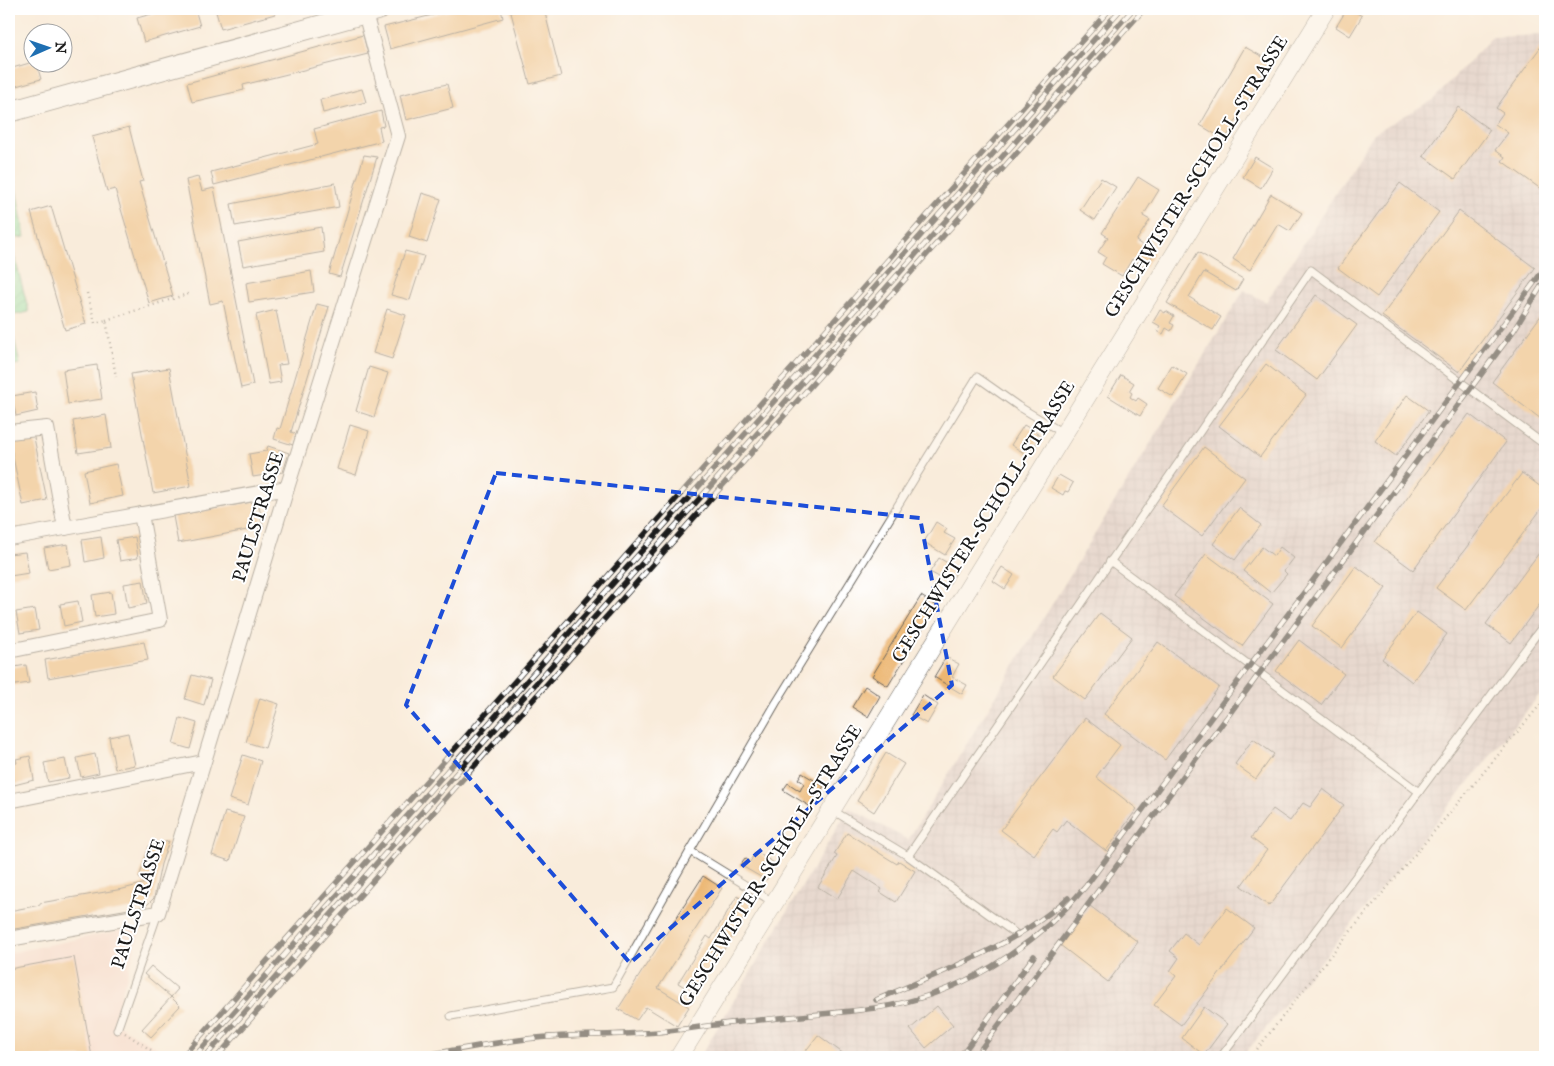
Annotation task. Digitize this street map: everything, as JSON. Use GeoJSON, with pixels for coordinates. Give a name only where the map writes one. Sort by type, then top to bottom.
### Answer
{"type":"FeatureCollection","features":[{"type":"Feature","properties":{"kind":"main road"},"geometry":{"type":"LineString","coordinates":[[9,112],[372,11]]}},
{"type":"Feature","properties":{"kind":"street","name":"GESCHWISTER-SCHOLL-STRASSE"},"geometry":{"type":"LineString","coordinates":[[678,1057],[1326,9]]}},
{"type":"Feature","properties":{"kind":"street","name":"PAULSTRASSE"},"geometry":{"type":"LineString","coordinates":[[158,913],[287,488],[398,136],[372,11]]}},
{"type":"Feature","properties":{"kind":"street"},"geometry":{"type":"LineString","coordinates":[[9,432],[47,428],[65,528]]}},
{"type":"Feature","properties":{"kind":"street"},"geometry":{"type":"LineString","coordinates":[[9,538],[287,488]]}},
{"type":"Feature","properties":{"kind":"street"},"geometry":{"type":"LineString","coordinates":[[9,651],[160,620],[141,514]]}},
{"type":"Feature","properties":{"kind":"street"},"geometry":{"type":"LineString","coordinates":[[9,801],[203,762]]}},
{"type":"Feature","properties":{"kind":"street"},"geometry":{"type":"LineString","coordinates":[[9,939],[158,913]]}},
{"type":"Feature","properties":{"kind":"lane"},"geometry":{"type":"LineString","coordinates":[[908,856],[1311,270],[1545,445]]}},
{"type":"Feature","properties":{"kind":"lane"},"geometry":{"type":"LineString","coordinates":[[451,1016],[613,987],[776,703],[977,377],[1018,406],[1064,434]]}},
{"type":"Feature","properties":{"kind":"lane"},"geometry":{"type":"LineString","coordinates":[[1110,561],[1419,792]]}},
{"type":"Feature","properties":{"kind":"lane"},"geometry":{"type":"LineString","coordinates":[[1221,1057],[1545,623]]}},
{"type":"Feature","properties":{"kind":"lane"},"geometry":{"type":"LineString","coordinates":[[831,810],[908,856],[1016,934]]}},
{"type":"Feature","properties":{"kind":"lane"},"geometry":{"type":"LineString","coordinates":[[690,850],[774,902]]}},
{"type":"Feature","properties":{"kind":"lane","name":"PAULSTRASSE"},"geometry":{"type":"LineString","coordinates":[[118,1030],[158,913]]}},
{"type":"Feature","properties":{"kind":"path"},"geometry":{"type":"LineString","coordinates":[[87,293],[95,323],[191,293]]}},
{"type":"Feature","properties":{"kind":"path"},"geometry":{"type":"LineString","coordinates":[[106,320],[116,377]]}},
{"type":"Feature","properties":{"kind":"path"},"geometry":{"type":"LineString","coordinates":[[1251,1057],[1330,956],[1545,699]]}},
{"type":"Feature","properties":{"kind":"path"},"geometry":{"type":"LineString","coordinates":[[118,1030],[151,1050],[145,1057]]}},
{"type":"Feature","properties":{"kind":"highlighted area"},"geometry":{"type":"Polygon","coordinates":[[[496,473],[920,518],[952,685],[630,963],[406,705],[496,473]]]}},
{"type":"Feature","properties":{"kind":"shaded area"},"geometry":{"type":"Polygon","coordinates":[[[1545,35],[1545,688],[1242,1057],[700,1057],[849,808],[908,840],[1244,290],[1266,302],[1374,133],[1434,99],[1492,37],[1545,35]]]}},
{"type":"Feature","properties":{"kind":"shaded area"},"geometry":{"type":"Polygon","coordinates":[[[142,926],[113,1022],[158,1048],[150,1057],[9,1057],[9,953],[142,926]]]}},
{"type":"Feature","properties":{"kind":"green space"},"geometry":{"type":"Polygon","coordinates":[[[14,177],[25,237],[10,239],[29,312],[9,316],[9,179],[14,177]]]}},
{"type":"Feature","properties":{"kind":"green space"},"geometry":{"type":"Polygon","coordinates":[[[9,317],[20,364],[9,366],[9,317]]]}},
{"type":"Feature","properties":{"kind":"building"},"geometry":{"type":"Polygon","coordinates":[[[158,9],[195,9],[200,26],[144,42],[137,18],[159,12],[158,9]]]}},
{"type":"Feature","properties":{"kind":"building"},"geometry":{"type":"Polygon","coordinates":[[[227,9],[273,9],[275,14],[221,29],[216,12],[227,9]]]}},
{"type":"Feature","properties":{"kind":"building"},"geometry":{"type":"Polygon","coordinates":[[[457,9],[501,9],[503,18],[390,49],[384,27],[457,9]]]}},
{"type":"Feature","properties":{"kind":"building"},"geometry":{"type":"Polygon","coordinates":[[[510,9],[544,9],[561,76],[530,84],[510,9]]]}},
{"type":"Feature","properties":{"kind":"building"},"geometry":{"type":"Polygon","coordinates":[[[1347,9],[1362,16],[1350,36],[1336,27],[1347,9]]]}},
{"type":"Feature","properties":{"kind":"building"},"geometry":{"type":"Polygon","coordinates":[[[363,35],[368,54],[243,85],[244,90],[192,102],[187,83],[363,35]]]}},
{"type":"Feature","properties":{"kind":"building"},"geometry":{"type":"Polygon","coordinates":[[[1545,41],[1545,192],[1502,161],[1505,157],[1495,150],[1508,133],[1495,124],[1503,113],[1496,108],[1545,41]]]}},
{"type":"Feature","properties":{"kind":"building"},"geometry":{"type":"Polygon","coordinates":[[[1245,47],[1270,61],[1225,140],[1200,125],[1245,47]]]}},
{"type":"Feature","properties":{"kind":"building"},"geometry":{"type":"Polygon","coordinates":[[[22,65],[22,72],[39,72],[41,79],[9,88],[9,69],[22,65]]]}},
{"type":"Feature","properties":{"kind":"building"},"geometry":{"type":"Polygon","coordinates":[[[447,84],[453,108],[406,120],[400,95],[447,84]]]}},
{"type":"Feature","properties":{"kind":"building"},"geometry":{"type":"Polygon","coordinates":[[[362,89],[366,102],[323,113],[320,100],[362,89]]]}},
{"type":"Feature","properties":{"kind":"building"},"geometry":{"type":"Polygon","coordinates":[[[1458,107],[1490,130],[1455,179],[1423,156],[1458,107]]]}},
{"type":"Feature","properties":{"kind":"building"},"geometry":{"type":"Polygon","coordinates":[[[381,111],[384,126],[379,127],[382,141],[214,185],[211,172],[318,144],[314,129],[381,111]]]}},
{"type":"Feature","properties":{"kind":"building"},"geometry":{"type":"Polygon","coordinates":[[[129,127],[143,181],[139,182],[173,296],[149,303],[115,189],[107,191],[92,137],[129,127]]]}},
{"type":"Feature","properties":{"kind":"building"},"geometry":{"type":"Polygon","coordinates":[[[364,155],[377,157],[340,277],[329,274],[364,155]]]}},
{"type":"Feature","properties":{"kind":"building"},"geometry":{"type":"Polygon","coordinates":[[[1255,157],[1273,168],[1261,188],[1243,177],[1255,157]]]}},
{"type":"Feature","properties":{"kind":"building"},"geometry":{"type":"Polygon","coordinates":[[[198,177],[202,191],[214,188],[253,385],[241,388],[223,301],[210,304],[186,180],[198,177]]]}},
{"type":"Feature","properties":{"kind":"building"},"geometry":{"type":"Polygon","coordinates":[[[1138,177],[1159,190],[1143,216],[1150,220],[1136,241],[1154,253],[1145,267],[1132,259],[1122,276],[1102,264],[1106,257],[1098,252],[1108,237],[1102,233],[1138,177]]]}},
{"type":"Feature","properties":{"kind":"building"},"geometry":{"type":"Polygon","coordinates":[[[1101,178],[1116,187],[1095,220],[1080,210],[1101,178]]]}},
{"type":"Feature","properties":{"kind":"building"},"geometry":{"type":"Polygon","coordinates":[[[335,183],[339,207],[235,226],[231,204],[335,183]]]}},
{"type":"Feature","properties":{"kind":"building"},"geometry":{"type":"Polygon","coordinates":[[[1400,183],[1439,212],[1377,297],[1338,268],[1400,183]]]}},
{"type":"Feature","properties":{"kind":"building"},"geometry":{"type":"Polygon","coordinates":[[[422,193],[441,199],[427,243],[409,237],[422,193]]]}},
{"type":"Feature","properties":{"kind":"building"},"geometry":{"type":"Polygon","coordinates":[[[1271,194],[1302,213],[1290,231],[1278,224],[1250,270],[1233,259],[1271,194]]]}},
{"type":"Feature","properties":{"kind":"building"},"geometry":{"type":"Polygon","coordinates":[[[51,206],[86,324],[65,330],[31,212],[51,206]]]}},
{"type":"Feature","properties":{"kind":"building"},"geometry":{"type":"Polygon","coordinates":[[[1459,211],[1535,268],[1459,372],[1382,316],[1459,211]]]}},
{"type":"Feature","properties":{"kind":"building"},"geometry":{"type":"Polygon","coordinates":[[[321,227],[324,252],[243,266],[238,242],[321,227]]]}},
{"type":"Feature","properties":{"kind":"building"},"geometry":{"type":"Polygon","coordinates":[[[405,251],[424,256],[410,300],[391,295],[405,251]]]}},
{"type":"Feature","properties":{"kind":"building"},"geometry":{"type":"Polygon","coordinates":[[[1198,252],[1243,279],[1236,291],[1204,272],[1189,297],[1221,317],[1213,330],[1167,303],[1198,252]]]}},
{"type":"Feature","properties":{"kind":"building"},"geometry":{"type":"Polygon","coordinates":[[[311,271],[314,292],[249,302],[246,283],[311,271]]]}},
{"type":"Feature","properties":{"kind":"building"},"geometry":{"type":"Polygon","coordinates":[[[1316,295],[1357,325],[1317,380],[1276,350],[1316,295]]]}},
{"type":"Feature","properties":{"kind":"building"},"geometry":{"type":"Polygon","coordinates":[[[317,304],[329,307],[291,432],[296,434],[293,445],[274,439],[277,428],[280,429],[317,304]]]}},
{"type":"Feature","properties":{"kind":"building"},"geometry":{"type":"Polygon","coordinates":[[[387,309],[406,315],[392,359],[373,353],[387,309]]]}},
{"type":"Feature","properties":{"kind":"building"},"geometry":{"type":"Polygon","coordinates":[[[276,310],[287,364],[278,365],[281,382],[269,384],[256,315],[276,310]]]}},
{"type":"Feature","properties":{"kind":"building"},"geometry":{"type":"Polygon","coordinates":[[[1160,310],[1174,316],[1170,323],[1174,325],[1171,331],[1166,328],[1163,334],[1157,331],[1160,326],[1153,322],[1160,310]]]}},
{"type":"Feature","properties":{"kind":"building"},"geometry":{"type":"Polygon","coordinates":[[[1545,310],[1545,422],[1492,382],[1545,310]]]}},
{"type":"Feature","properties":{"kind":"building"},"geometry":{"type":"Polygon","coordinates":[[[1266,364],[1306,395],[1260,457],[1219,426],[1266,364]]]}},
{"type":"Feature","properties":{"kind":"building"},"geometry":{"type":"Polygon","coordinates":[[[97,365],[102,399],[68,404],[63,370],[97,365]]]}},
{"type":"Feature","properties":{"kind":"building"},"geometry":{"type":"Polygon","coordinates":[[[1172,365],[1187,374],[1173,397],[1158,388],[1172,365]]]}},
{"type":"Feature","properties":{"kind":"building"},"geometry":{"type":"Polygon","coordinates":[[[369,367],[388,373],[374,417],[356,411],[369,367]]]}},
{"type":"Feature","properties":{"kind":"building"},"geometry":{"type":"Polygon","coordinates":[[[169,368],[191,486],[153,493],[131,374],[169,368]]]}},
{"type":"Feature","properties":{"kind":"building"},"geometry":{"type":"Polygon","coordinates":[[[1121,375],[1134,383],[1129,391],[1132,393],[1130,397],[1136,401],[1138,398],[1147,404],[1140,416],[1108,396],[1121,375]]]}},
{"type":"Feature","properties":{"kind":"building"},"geometry":{"type":"Polygon","coordinates":[[[35,392],[38,411],[16,416],[12,396],[35,392]]]}},
{"type":"Feature","properties":{"kind":"building"},"geometry":{"type":"Polygon","coordinates":[[[1407,395],[1429,411],[1396,456],[1375,441],[1407,395]]]}},
{"type":"Feature","properties":{"kind":"building"},"geometry":{"type":"Polygon","coordinates":[[[1469,414],[1506,442],[1413,570],[1375,542],[1469,414]]]}},
{"type":"Feature","properties":{"kind":"building"},"geometry":{"type":"Polygon","coordinates":[[[106,415],[111,448],[78,453],[73,421],[106,415]]]}},
{"type":"Feature","properties":{"kind":"building"},"geometry":{"type":"Polygon","coordinates":[[[350,425],[369,431],[356,475],[337,469],[350,425]]]}},
{"type":"Feature","properties":{"kind":"building"},"geometry":{"type":"Polygon","coordinates":[[[1024,425],[1041,435],[1029,456],[1011,445],[1024,425]]]}},
{"type":"Feature","properties":{"kind":"building"},"geometry":{"type":"Polygon","coordinates":[[[33,433],[47,500],[23,505],[9,438],[33,433]]]}},
{"type":"Feature","properties":{"kind":"building"},"geometry":{"type":"Polygon","coordinates":[[[268,446],[289,453],[283,472],[253,477],[249,454],[266,451],[268,446]]]}},
{"type":"Feature","properties":{"kind":"building"},"geometry":{"type":"Polygon","coordinates":[[[1204,447],[1245,478],[1202,536],[1161,506],[1204,447]]]}},
{"type":"Feature","properties":{"kind":"building"},"geometry":{"type":"Polygon","coordinates":[[[116,464],[123,496],[90,503],[84,471],[116,464]]]}},
{"type":"Feature","properties":{"kind":"building"},"geometry":{"type":"Polygon","coordinates":[[[1522,473],[1545,490],[1545,504],[1466,610],[1436,588],[1522,473]]]}},
{"type":"Feature","properties":{"kind":"building"},"geometry":{"type":"Polygon","coordinates":[[[1059,475],[1073,483],[1068,492],[1065,491],[1063,495],[1051,488],[1059,475]]]}},
{"type":"Feature","properties":{"kind":"building"},"geometry":{"type":"Polygon","coordinates":[[[258,501],[263,527],[178,543],[173,516],[258,501]]]}},
{"type":"Feature","properties":{"kind":"building"},"geometry":{"type":"Polygon","coordinates":[[[1239,508],[1261,525],[1235,560],[1213,544],[1239,508]]]}},
{"type":"Feature","properties":{"kind":"building"},"geometry":{"type":"Polygon","coordinates":[[[936,522],[947,529],[944,533],[955,539],[945,555],[924,542],[936,522]]]}},
{"type":"Feature","properties":{"kind":"building"},"geometry":{"type":"Polygon","coordinates":[[[101,537],[104,558],[85,562],[82,540],[101,537]]]}},
{"type":"Feature","properties":{"kind":"building"},"geometry":{"type":"Polygon","coordinates":[[[135,537],[138,558],[120,561],[116,540],[135,537]]]}},
{"type":"Feature","properties":{"kind":"building"},"geometry":{"type":"Polygon","coordinates":[[[68,544],[71,565],[48,569],[44,548],[68,544]]]}},
{"type":"Feature","properties":{"kind":"building"},"geometry":{"type":"Polygon","coordinates":[[[1545,545],[1545,597],[1511,643],[1486,624],[1545,545]]]}},
{"type":"Feature","properties":{"kind":"building"},"geometry":{"type":"Polygon","coordinates":[[[1262,547],[1274,556],[1280,547],[1294,558],[1284,571],[1287,574],[1271,593],[1243,571],[1262,547]]]}},
{"type":"Feature","properties":{"kind":"building"},"geometry":{"type":"Polygon","coordinates":[[[25,552],[29,573],[10,576],[9,554],[25,552]]]}},
{"type":"Feature","properties":{"kind":"building"},"geometry":{"type":"Polygon","coordinates":[[[1206,554],[1273,604],[1242,646],[1174,596],[1206,554]]]}},
{"type":"Feature","properties":{"kind":"building"},"geometry":{"type":"Polygon","coordinates":[[[939,558],[958,569],[947,588],[936,581],[939,577],[930,572],[939,558]]]}},
{"type":"Feature","properties":{"kind":"building"},"geometry":{"type":"Polygon","coordinates":[[[1356,566],[1386,588],[1342,648],[1312,626],[1356,566]]]}},
{"type":"Feature","properties":{"kind":"building"},"geometry":{"type":"Polygon","coordinates":[[[1002,567],[1014,575],[1005,589],[993,581],[1002,567]]]}},
{"type":"Feature","properties":{"kind":"building"},"geometry":{"type":"Polygon","coordinates":[[[143,581],[147,604],[128,608],[124,584],[143,581]]]}},
{"type":"Feature","properties":{"kind":"building"},"geometry":{"type":"Polygon","coordinates":[[[111,592],[114,614],[95,617],[92,595],[111,592]]]}},
{"type":"Feature","properties":{"kind":"building"},"geometry":{"type":"Polygon","coordinates":[[[921,596],[937,606],[888,686],[872,676],[921,596]]]}},
{"type":"Feature","properties":{"kind":"building"},"geometry":{"type":"Polygon","coordinates":[[[78,601],[82,622],[64,626],[60,604],[78,601]]]}},
{"type":"Feature","properties":{"kind":"building"},"geometry":{"type":"Polygon","coordinates":[[[35,609],[39,630],[20,633],[16,612],[35,609]]]}},
{"type":"Feature","properties":{"kind":"building"},"geometry":{"type":"Polygon","coordinates":[[[1417,612],[1447,634],[1412,682],[1382,659],[1417,612]]]}},
{"type":"Feature","properties":{"kind":"building"},"geometry":{"type":"Polygon","coordinates":[[[1100,613],[1132,637],[1085,700],[1053,676],[1100,613]]]}},
{"type":"Feature","properties":{"kind":"building"},"geometry":{"type":"Polygon","coordinates":[[[1299,640],[1344,674],[1321,705],[1276,671],[1299,640]]]}},
{"type":"Feature","properties":{"kind":"building"},"geometry":{"type":"Polygon","coordinates":[[[144,642],[148,660],[48,678],[45,660],[144,642]]]}},
{"type":"Feature","properties":{"kind":"building"},"geometry":{"type":"Polygon","coordinates":[[[1158,642],[1219,687],[1165,760],[1104,714],[1158,642]]]}},
{"type":"Feature","properties":{"kind":"building"},"geometry":{"type":"Polygon","coordinates":[[[946,657],[959,664],[952,677],[967,685],[962,694],[934,677],[946,657]]]}},
{"type":"Feature","properties":{"kind":"building"},"geometry":{"type":"Polygon","coordinates":[[[26,665],[29,683],[9,686],[9,668],[26,665]]]}},
{"type":"Feature","properties":{"kind":"building"},"geometry":{"type":"Polygon","coordinates":[[[192,675],[211,680],[204,705],[185,699],[192,675]]]}},
{"type":"Feature","properties":{"kind":"building"},"geometry":{"type":"Polygon","coordinates":[[[865,686],[880,696],[868,717],[852,707],[865,686]]]}},
{"type":"Feature","properties":{"kind":"building"},"geometry":{"type":"Polygon","coordinates":[[[923,695],[938,705],[927,724],[911,715],[923,695]]]}},
{"type":"Feature","properties":{"kind":"building"},"geometry":{"type":"Polygon","coordinates":[[[260,698],[279,704],[265,748],[246,742],[260,698]]]}},
{"type":"Feature","properties":{"kind":"building"},"geometry":{"type":"Polygon","coordinates":[[[180,718],[197,723],[190,749],[173,744],[180,718]]]}},
{"type":"Feature","properties":{"kind":"building"},"geometry":{"type":"Polygon","coordinates":[[[1085,718],[1120,745],[1096,777],[1137,809],[1106,851],[1066,820],[1057,832],[1053,829],[1034,855],[1001,830],[1085,718]]]}},
{"type":"Feature","properties":{"kind":"building"},"geometry":{"type":"Polygon","coordinates":[[[128,733],[135,765],[115,769],[109,737],[128,733]]]}},
{"type":"Feature","properties":{"kind":"building"},"geometry":{"type":"Polygon","coordinates":[[[1253,739],[1274,754],[1256,779],[1235,764],[1253,739]]]}},
{"type":"Feature","properties":{"kind":"building"},"geometry":{"type":"Polygon","coordinates":[[[886,753],[904,764],[874,812],[857,801],[886,753]]]}},
{"type":"Feature","properties":{"kind":"building"},"geometry":{"type":"Polygon","coordinates":[[[95,754],[99,773],[81,777],[77,758],[95,754]]]}},
{"type":"Feature","properties":{"kind":"building"},"geometry":{"type":"Polygon","coordinates":[[[243,755],[261,761],[248,805],[229,799],[243,755]]]}},
{"type":"Feature","properties":{"kind":"building"},"geometry":{"type":"Polygon","coordinates":[[[30,756],[34,780],[14,785],[10,764],[17,763],[16,759],[30,756]]]}},
{"type":"Feature","properties":{"kind":"building"},"geometry":{"type":"Polygon","coordinates":[[[65,759],[69,778],[48,782],[44,763],[65,759]]]}},
{"type":"Feature","properties":{"kind":"building"},"geometry":{"type":"Polygon","coordinates":[[[802,773],[824,786],[811,807],[783,790],[788,783],[800,791],[804,783],[798,779],[802,773]]]}},
{"type":"Feature","properties":{"kind":"building"},"geometry":{"type":"Polygon","coordinates":[[[1323,789],[1344,805],[1269,906],[1241,886],[1267,850],[1251,838],[1273,809],[1290,821],[1303,803],[1310,807],[1323,789]]]}},
{"type":"Feature","properties":{"kind":"building"},"geometry":{"type":"Polygon","coordinates":[[[225,812],[244,817],[230,861],[212,855],[225,812]]]}},
{"type":"Feature","properties":{"kind":"building"},"geometry":{"type":"Polygon","coordinates":[[[847,833],[897,864],[899,861],[915,871],[896,902],[880,892],[882,889],[854,871],[837,899],[818,887],[837,856],[834,854],[847,833]]]}},
{"type":"Feature","properties":{"kind":"building"},"geometry":{"type":"Polygon","coordinates":[[[169,841],[161,864],[154,898],[146,906],[9,930],[9,911],[40,905],[40,903],[123,889],[146,883],[139,878],[149,846],[169,841]]]}},
{"type":"Feature","properties":{"kind":"building"},"geometry":{"type":"Polygon","coordinates":[[[756,852],[776,864],[766,880],[740,865],[745,858],[750,862],[756,852]]]}},
{"type":"Feature","properties":{"kind":"building"},"geometry":{"type":"Polygon","coordinates":[[[703,876],[722,888],[658,988],[689,1007],[677,1026],[646,1007],[637,1020],[618,1009],[703,876]]]}},
{"type":"Feature","properties":{"kind":"building"},"geometry":{"type":"Polygon","coordinates":[[[737,896],[752,905],[696,994],[678,983],[707,936],[711,939],[737,896]]]}},
{"type":"Feature","properties":{"kind":"building"},"geometry":{"type":"Polygon","coordinates":[[[1090,906],[1138,942],[1108,982],[1060,945],[1090,906]]]}},
{"type":"Feature","properties":{"kind":"building"},"geometry":{"type":"Polygon","coordinates":[[[1227,908],[1254,928],[1181,1025],[1154,1005],[1176,976],[1170,971],[1179,958],[1170,951],[1184,933],[1199,945],[1227,908]]]}},
{"type":"Feature","properties":{"kind":"building"},"geometry":{"type":"Polygon","coordinates":[[[74,957],[92,1057],[13,1057],[9,1035],[9,969],[74,957]]]}},
{"type":"Feature","properties":{"kind":"building"},"geometry":{"type":"Polygon","coordinates":[[[151,966],[178,989],[171,997],[144,974],[151,966]]]}},
{"type":"Feature","properties":{"kind":"building"},"geometry":{"type":"Polygon","coordinates":[[[171,997],[180,1006],[151,1037],[142,1029],[171,997]]]}},
{"type":"Feature","properties":{"kind":"building"},"geometry":{"type":"Polygon","coordinates":[[[937,1006],[953,1025],[926,1048],[910,1029],[937,1006]]]}},
{"type":"Feature","properties":{"kind":"building"},"geometry":{"type":"Polygon","coordinates":[[[1204,1007],[1227,1024],[1204,1055],[1182,1038],[1204,1007]]]}},
{"type":"Feature","properties":{"kind":"building"},"geometry":{"type":"Polygon","coordinates":[[[818,1035],[848,1057],[801,1057],[818,1035]]]}},
{"type":"Feature","properties":{"kind":"railway"},"geometry":{"type":"LineString","coordinates":[[182,1057],[1110,9]]}},
{"type":"Feature","properties":{"kind":"railway"},"geometry":{"type":"LineString","coordinates":[[194,1057],[1121,9]]}},
{"type":"Feature","properties":{"kind":"railway"},"geometry":{"type":"LineString","coordinates":[[205,1057],[1133,9]]}},
{"type":"Feature","properties":{"kind":"railway"},"geometry":{"type":"LineString","coordinates":[[217,1057],[1144,9]]}},
{"type":"Feature","properties":{"kind":"railway"},"geometry":{"type":"LineString","coordinates":[[416,1057],[536,1038],[651,1033],[875,1008],[906,1002],[936,993],[964,981],[1018,950],[1065,909],[1086,886],[1545,268]]}},
{"type":"Feature","properties":{"kind":"railway"},"geometry":{"type":"LineString","coordinates":[[975,1057],[1514,330],[1545,280]]}},
{"type":"Feature","properties":{"kind":"railway"},"geometry":{"type":"LineString","coordinates":[[876,1000],[1001,944],[1047,915],[1068,898]]}},
{"type":"Feature","properties":{"kind":"railway"},"geometry":{"type":"LineString","coordinates":[[960,1057],[1034,956]]}}]}
